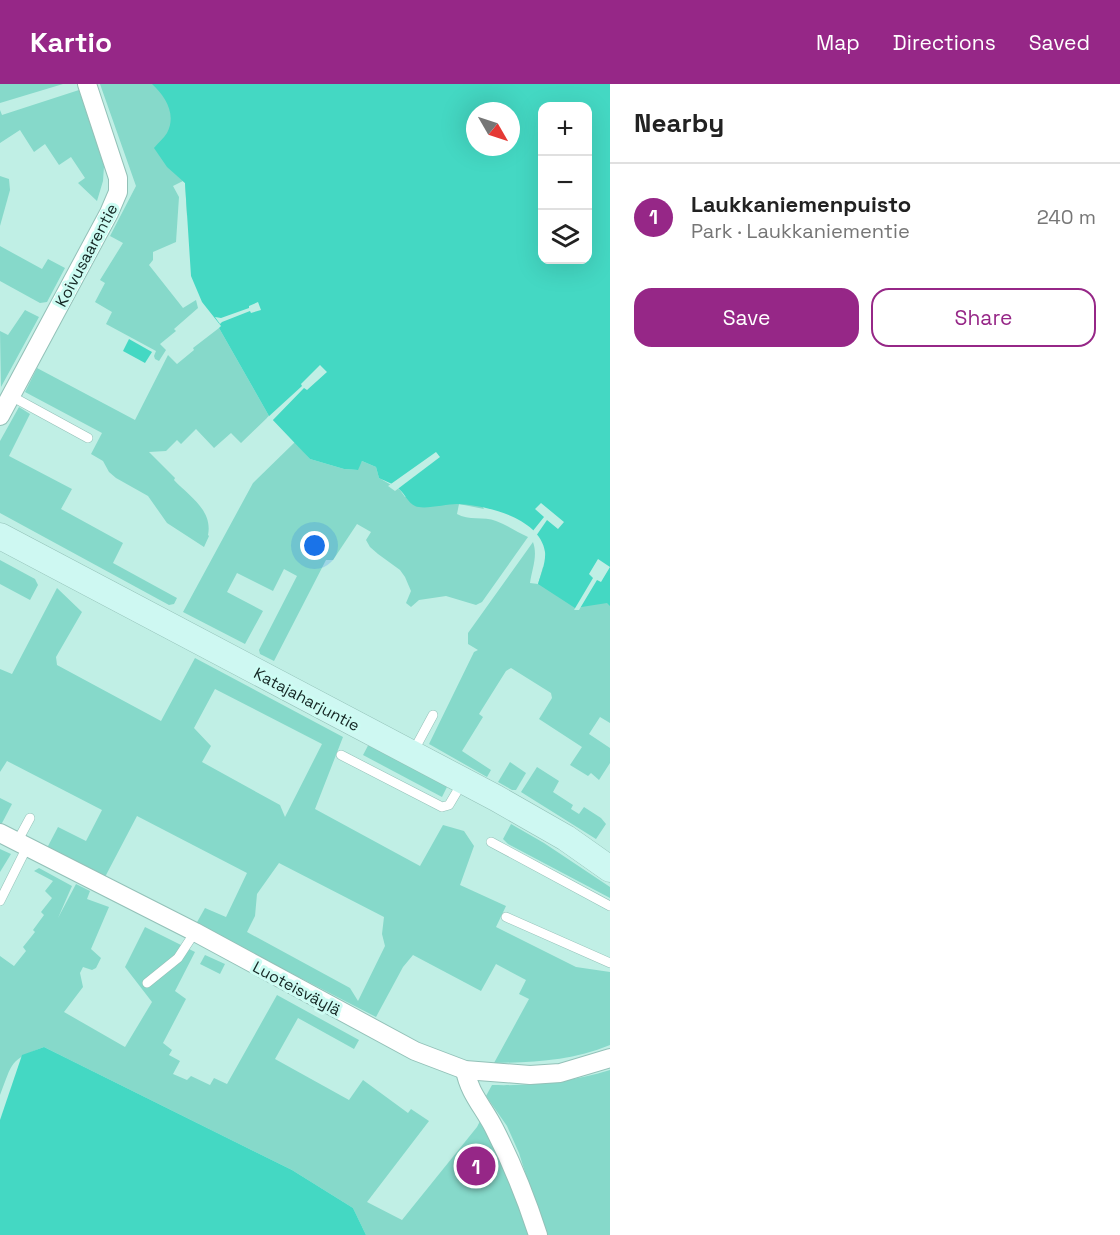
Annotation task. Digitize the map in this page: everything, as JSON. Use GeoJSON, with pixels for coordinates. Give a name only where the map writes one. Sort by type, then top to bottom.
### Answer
{"type":"FeatureCollection","features":[{"type":"Feature","properties":{"kind":"street","name":"Koivusaarentie"},"geometry":{"type":"LineString","coordinates":[[4,407],[110,213],[118,192],[118,178],[87,84]]}},
{"type":"Feature","properties":{"kind":"street","name":"Katajaharjuntie"},"geometry":{"type":"LineString","coordinates":[[0,536],[464,781],[566,838],[610,868]]}},
{"type":"Feature","properties":{"kind":"street","name":"Luoteisväylä"},"geometry":{"type":"LineString","coordinates":[[0,833],[195,932],[415,1051],[465,1070],[530,1076],[560,1073],[610,1058]]}},
{"type":"Feature","properties":{"kind":"street"},"geometry":{"type":"LineString","coordinates":[[465,1070],[470,1090],[490,1121],[516,1173],[538,1235]]}},
{"type":"Feature","properties":{"kind":"lane"},"geometry":{"type":"LineString","coordinates":[[4,407],[88,438]]}},
{"type":"Feature","properties":{"kind":"lane"},"geometry":{"type":"LineString","coordinates":[[412,754],[433,715]]}},
{"type":"Feature","properties":{"kind":"lane"},"geometry":{"type":"LineString","coordinates":[[341,754],[442,807],[449,805],[464,781]]}},
{"type":"Feature","properties":{"kind":"lane"},"geometry":{"type":"LineString","coordinates":[[0,900],[30,818]]}},
{"type":"Feature","properties":{"kind":"lane"},"geometry":{"type":"LineString","coordinates":[[491,842],[610,906]]}},
{"type":"Feature","properties":{"kind":"lane"},"geometry":{"type":"LineString","coordinates":[[506,916],[610,963]]}},
{"type":"Feature","properties":{"kind":"lane"},"geometry":{"type":"LineString","coordinates":[[147,983],[178,958],[190,943],[195,932]]}},
{"type":"Feature","properties":{"kind":"shaded area"},"geometry":{"type":"Polygon","coordinates":[[[0,84],[63,84],[0,103],[0,84]]]}},
{"type":"Feature","properties":{"kind":"shaded area"},"geometry":{"type":"Polygon","coordinates":[[[100,84],[218,84],[187,216],[183,181],[173,186],[179,197],[176,242],[153,252],[153,260],[149,265],[183,308],[196,300],[198,308],[160,344],[166,350],[159,361],[154,356],[156,351],[106,324],[112,312],[95,302],[105,283],[100,280],[123,243],[110,236],[136,186],[100,84]]]}},
{"type":"Feature","properties":{"kind":"shaded area"},"geometry":{"type":"Polygon","coordinates":[[[152,84],[610,84],[610,606],[607,603],[575,608],[538,584],[545,552],[541,540],[523,522],[496,511],[469,505],[415,506],[397,487],[379,478],[376,467],[362,461],[358,470],[344,469],[310,459],[269,416],[219,328],[221,326],[202,302],[191,276],[185,183],[167,167],[154,148],[170,126],[170,112],[165,100],[152,84]]]}},
{"type":"Feature","properties":{"kind":"shaded area"},"geometry":{"type":"Polygon","coordinates":[[[79,90],[104,166],[103,181],[97,201],[78,183],[85,178],[71,157],[59,165],[45,144],[34,152],[20,130],[0,143],[0,110],[2,115],[79,90]]]}},
{"type":"Feature","properties":{"kind":"shaded area"},"geometry":{"type":"Polygon","coordinates":[[[0,176],[9,179],[10,190],[0,226],[0,176]]]}},
{"type":"Feature","properties":{"kind":"shaded area"},"geometry":{"type":"Polygon","coordinates":[[[0,246],[42,269],[48,259],[65,268],[47,302],[40,303],[0,281],[0,246]]]}},
{"type":"Feature","properties":{"kind":"shaded area"},"geometry":{"type":"Polygon","coordinates":[[[25,310],[39,317],[1,387],[0,331],[8,335],[25,310]]]}},
{"type":"Feature","properties":{"kind":"shaded area"},"geometry":{"type":"Polygon","coordinates":[[[219,328],[269,416],[241,443],[231,433],[214,448],[196,429],[181,444],[177,440],[166,451],[149,452],[203,511],[209,526],[209,536],[204,547],[167,523],[148,496],[116,478],[109,472],[103,461],[91,454],[102,433],[25,392],[37,368],[135,420],[168,355],[177,364],[219,328]]]}},
{"type":"Feature","properties":{"kind":"shaded area"},"geometry":{"type":"Polygon","coordinates":[[[129,339],[152,352],[145,363],[123,351],[129,339]]]}},
{"type":"Feature","properties":{"kind":"shaded area"},"geometry":{"type":"Polygon","coordinates":[[[19,407],[30,414],[9,456],[72,489],[61,509],[123,543],[113,563],[177,598],[174,604],[169,605],[0,513],[0,441],[19,407]]]}},
{"type":"Feature","properties":{"kind":"shaded area"},"geometry":{"type":"Polygon","coordinates":[[[295,442],[310,459],[344,469],[357,470],[362,461],[376,467],[379,478],[400,490],[405,497],[477,498],[484,509],[459,504],[457,514],[496,521],[528,537],[482,602],[476,605],[446,596],[419,600],[411,607],[406,603],[411,591],[405,577],[400,570],[370,547],[366,540],[371,532],[357,524],[333,560],[326,560],[274,661],[260,654],[259,650],[297,576],[284,569],[273,591],[237,573],[227,592],[263,611],[245,644],[183,612],[253,483],[295,442]]]}},
{"type":"Feature","properties":{"kind":"shaded area"},"geometry":{"type":"Polygon","coordinates":[[[533,542],[535,557],[530,583],[538,584],[543,567],[610,579],[610,723],[600,717],[589,734],[610,748],[610,763],[599,780],[591,773],[588,776],[570,765],[582,747],[539,719],[552,698],[551,693],[511,668],[506,671],[479,714],[483,717],[462,751],[491,770],[487,777],[429,744],[474,652],[478,650],[468,644],[468,633],[533,542]]]}},
{"type":"Feature","properties":{"kind":"shaded area"},"geometry":{"type":"Polygon","coordinates":[[[0,560],[35,579],[38,585],[30,600],[0,584],[0,560]]]}},
{"type":"Feature","properties":{"kind":"shaded area"},"geometry":{"type":"Polygon","coordinates":[[[57,588],[82,612],[56,657],[57,665],[161,721],[195,658],[343,737],[315,809],[420,866],[443,825],[464,831],[474,846],[460,885],[506,906],[496,927],[576,967],[610,972],[610,1045],[567,1057],[494,1063],[529,999],[519,994],[526,980],[496,964],[481,991],[413,955],[403,967],[376,1017],[196,924],[205,908],[226,917],[247,873],[137,816],[105,877],[47,848],[58,827],[86,841],[102,810],[7,761],[0,772],[0,669],[12,674],[57,588]],[[215,689],[194,728],[211,746],[202,762],[280,805],[285,817],[322,744],[215,689]],[[279,863],[257,894],[255,916],[247,932],[350,988],[358,1001],[385,946],[382,934],[384,917],[279,863]]]}},
{"type":"Feature","properties":{"kind":"shaded area"},"geometry":{"type":"Polygon","coordinates":[[[371,740],[450,781],[442,797],[363,755],[371,740]]]}},
{"type":"Feature","properties":{"kind":"shaded area"},"geometry":{"type":"Polygon","coordinates":[[[510,762],[526,773],[516,790],[498,782],[510,762]]]}},
{"type":"Feature","properties":{"kind":"shaded area"},"geometry":{"type":"Polygon","coordinates":[[[537,767],[559,781],[553,792],[573,805],[571,809],[579,814],[584,807],[606,824],[596,839],[521,792],[537,767]]]}},
{"type":"Feature","properties":{"kind":"shaded area"},"geometry":{"type":"Polygon","coordinates":[[[0,798],[12,804],[1,825],[0,825],[0,798]]]}},
{"type":"Feature","properties":{"kind":"shaded area"},"geometry":{"type":"Polygon","coordinates":[[[511,824],[610,887],[610,898],[508,844],[503,839],[511,824]]]}},
{"type":"Feature","properties":{"kind":"shaded area"},"geometry":{"type":"Polygon","coordinates":[[[0,849],[11,854],[0,872],[0,849]]]}},
{"type":"Feature","properties":{"kind":"shaded area"},"geometry":{"type":"Polygon","coordinates":[[[39,868],[72,886],[58,918],[76,884],[90,891],[87,899],[109,907],[91,949],[101,958],[96,968],[92,970],[83,967],[80,973],[83,987],[64,1012],[125,1047],[152,1002],[125,967],[145,927],[195,952],[175,991],[186,999],[163,1043],[172,1050],[169,1055],[180,1061],[173,1074],[187,1080],[191,1076],[210,1085],[214,1078],[227,1084],[277,995],[359,1040],[354,1049],[298,1018],[275,1059],[349,1100],[363,1080],[408,1113],[411,1109],[429,1121],[367,1202],[402,1220],[480,1121],[508,1176],[530,1235],[366,1235],[353,1208],[292,1170],[44,1047],[18,1059],[7,1075],[0,1095],[0,956],[14,966],[26,951],[23,947],[35,932],[33,930],[44,915],[41,912],[52,898],[45,891],[53,881],[34,871],[39,868]]]}},
{"type":"Feature","properties":{"kind":"shaded area"},"geometry":{"type":"Polygon","coordinates":[[[205,955],[225,964],[220,974],[200,964],[205,955]]]}},
{"type":"Feature","properties":{"kind":"shaded area"},"geometry":{"type":"Polygon","coordinates":[[[44,1047],[292,1170],[353,1208],[366,1235],[0,1235],[0,1120],[22,1055],[44,1047]]]}},
{"type":"Feature","properties":{"kind":"shaded area"},"geometry":{"type":"Polygon","coordinates":[[[610,1070],[610,1235],[545,1235],[519,1153],[507,1126],[486,1096],[492,1085],[551,1082],[580,1078],[610,1070]]]}},
{"type":"Feature","properties":{"kind":"pier"},"geometry":{"type":"Polygon","coordinates":[[[258,302],[261,310],[251,313],[250,311],[220,324],[215,317],[221,318],[249,308],[258,302]]]}},
{"type":"Feature","properties":{"kind":"pier"},"geometry":{"type":"Polygon","coordinates":[[[320,365],[327,372],[307,390],[304,388],[271,422],[267,418],[302,386],[301,384],[320,365]]]}},
{"type":"Feature","properties":{"kind":"pier"},"geometry":{"type":"Polygon","coordinates":[[[436,452],[440,457],[395,491],[388,486],[436,452]]]}},
{"type":"Feature","properties":{"kind":"pier"},"geometry":{"type":"Polygon","coordinates":[[[541,503],[564,522],[558,529],[547,520],[536,536],[532,532],[544,517],[535,509],[541,503]]]}},
{"type":"Feature","properties":{"kind":"pier"},"geometry":{"type":"Polygon","coordinates":[[[598,559],[610,567],[601,582],[597,580],[579,610],[574,610],[593,578],[589,574],[598,559]]]}},
{"type":"Feature","properties":{"kind":"place","name":"Laukkaniemenpuisto"},"geometry":{"type":"Point","coordinates":[476,1166]}}]}
